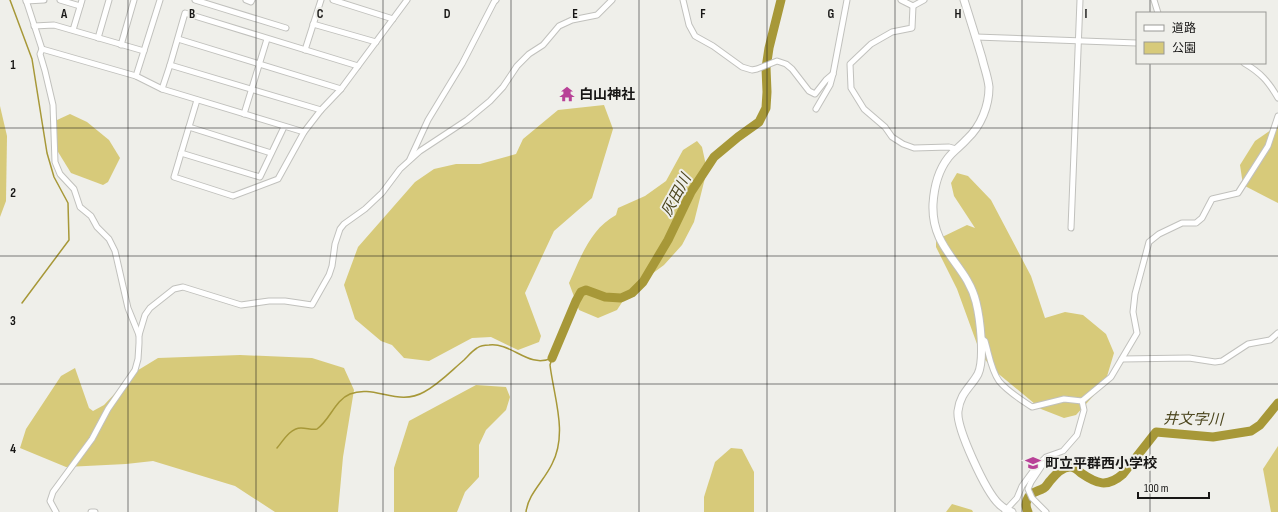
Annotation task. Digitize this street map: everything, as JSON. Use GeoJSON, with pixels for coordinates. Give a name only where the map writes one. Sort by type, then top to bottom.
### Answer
{"type":"FeatureCollection","features":[{"type":"Feature","properties":{"kind":"main road"},"geometry":{"type":"LineString","coordinates":[[964,0],[986,73],[989,86],[988,100],[978,126],[948,158],[936,183],[933,205],[934,218],[939,237],[952,260],[965,277],[976,301],[980,324],[981,362],[978,374],[962,398],[958,412],[959,420],[975,465],[998,504],[1008,512]]}},
{"type":"Feature","properties":{"kind":"street"},"geometry":{"type":"LineString","coordinates":[[44,0],[26,1],[42,49],[40,54],[53,105],[55,162],[60,174],[74,189],[80,207],[91,216],[97,227],[109,239],[115,251],[128,308],[139,335]]}},
{"type":"Feature","properties":{"kind":"street"},"geometry":{"type":"LineString","coordinates":[[60,0],[81,3],[73,30]]}},
{"type":"Feature","properties":{"kind":"street"},"geometry":{"type":"LineString","coordinates":[[98,38],[109,0]]}},
{"type":"Feature","properties":{"kind":"street"},"geometry":{"type":"LineString","coordinates":[[121,45],[134,0]]}},
{"type":"Feature","properties":{"kind":"street"},"geometry":{"type":"LineString","coordinates":[[136,76],[160,0]]}},
{"type":"Feature","properties":{"kind":"street"},"geometry":{"type":"LineString","coordinates":[[195,0],[286,28]]}},
{"type":"Feature","properties":{"kind":"street"},"geometry":{"type":"LineString","coordinates":[[246,0],[251,2],[252,0]]}},
{"type":"Feature","properties":{"kind":"street"},"geometry":{"type":"LineString","coordinates":[[305,50],[321,0]]}},
{"type":"Feature","properties":{"kind":"street"},"geometry":{"type":"LineString","coordinates":[[333,0],[393,19]]}},
{"type":"Feature","properties":{"kind":"street"},"geometry":{"type":"LineString","coordinates":[[197,100],[174,178],[233,196],[278,179],[304,132],[321,110],[341,89],[407,0]]}},
{"type":"Feature","properties":{"kind":"street"},"geometry":{"type":"LineString","coordinates":[[409,161],[428,120],[462,64],[496,0]]}},
{"type":"Feature","properties":{"kind":"street"},"geometry":{"type":"LineString","coordinates":[[56,512],[50,501],[53,492],[92,439],[108,410],[135,370],[138,359],[139,335],[145,315],[150,308],[174,289],[183,287],[242,305],[269,301],[285,301],[312,305],[330,276],[335,244],[340,229],[344,224],[365,209],[382,193],[400,169],[420,151],[467,120],[490,101],[503,87],[517,66],[529,54],[543,45],[559,26],[572,20],[597,15],[612,0]]}},
{"type":"Feature","properties":{"kind":"street"},"geometry":{"type":"LineString","coordinates":[[683,0],[689,25],[695,36],[713,46],[742,67],[752,70],[777,61],[786,64],[792,69],[809,91],[815,94],[833,74]]}},
{"type":"Feature","properties":{"kind":"street"},"geometry":{"type":"LineString","coordinates":[[816,109],[830,85],[847,0]]}},
{"type":"Feature","properties":{"kind":"street"},"geometry":{"type":"LineString","coordinates":[[901,0],[913,6]]}},
{"type":"Feature","properties":{"kind":"street"},"geometry":{"type":"LineString","coordinates":[[913,6],[924,0]]}},
{"type":"Feature","properties":{"kind":"street"},"geometry":{"type":"LineString","coordinates":[[1071,228],[1080,0]]}},
{"type":"Feature","properties":{"kind":"street"},"geometry":{"type":"LineString","coordinates":[[1154,0],[1158,12]]}},
{"type":"Feature","properties":{"kind":"street"},"geometry":{"type":"LineString","coordinates":[[913,6],[912,28],[892,32],[878,40],[862,51],[850,64],[851,88],[864,109],[885,127],[892,137],[903,144],[914,148],[949,147],[956,149]]}},
{"type":"Feature","properties":{"kind":"street"},"geometry":{"type":"LineString","coordinates":[[162,89],[185,13],[358,66]]}},
{"type":"Feature","properties":{"kind":"street"},"geometry":{"type":"LineString","coordinates":[[313,24],[376,42]]}},
{"type":"Feature","properties":{"kind":"street"},"geometry":{"type":"LineString","coordinates":[[34,26],[54,25],[144,52]]}},
{"type":"Feature","properties":{"kind":"street"},"geometry":{"type":"LineString","coordinates":[[976,36],[1136,43]]}},
{"type":"Feature","properties":{"kind":"street"},"geometry":{"type":"LineString","coordinates":[[244,114],[267,39]]}},
{"type":"Feature","properties":{"kind":"street"},"geometry":{"type":"LineString","coordinates":[[178,40],[341,89]]}},
{"type":"Feature","properties":{"kind":"street"},"geometry":{"type":"LineString","coordinates":[[42,49],[136,76],[162,89],[304,132]]}},
{"type":"Feature","properties":{"kind":"street"},"geometry":{"type":"LineString","coordinates":[[1246,64],[1259,72],[1266,79],[1278,98]]}},
{"type":"Feature","properties":{"kind":"street"},"geometry":{"type":"LineString","coordinates":[[170,65],[321,110]]}},
{"type":"Feature","properties":{"kind":"street"},"geometry":{"type":"LineString","coordinates":[[980,338],[985,341],[996,375],[1000,381],[1011,393],[1032,406],[1064,399],[1082,401],[1111,377],[1137,333],[1133,312],[1135,294],[1149,242],[1159,234],[1182,223],[1196,223],[1202,218],[1212,199],[1238,193],[1268,146],[1278,116]]}},
{"type":"Feature","properties":{"kind":"street"},"geometry":{"type":"LineString","coordinates":[[181,153],[260,177],[284,126]]}},
{"type":"Feature","properties":{"kind":"street"},"geometry":{"type":"LineString","coordinates":[[189,127],[271,153]]}},
{"type":"Feature","properties":{"kind":"street"},"geometry":{"type":"LineString","coordinates":[[1122,359],[1189,358],[1215,362],[1222,361],[1248,344],[1270,340],[1278,333]]}},
{"type":"Feature","properties":{"kind":"street"},"geometry":{"type":"LineString","coordinates":[[1008,512],[1017,498],[1022,486],[1036,466],[1046,457],[1063,451],[1077,436],[1084,410],[1082,401]]}},
{"type":"Feature","properties":{"kind":"street"},"geometry":{"type":"LineString","coordinates":[[1046,512],[1030,496],[1028,489],[1040,467],[1050,455]]}},
{"type":"Feature","properties":{"kind":"green space"},"geometry":{"type":"Polygon","coordinates":[[[604,105],[613,129],[592,198],[554,231],[525,293],[541,336],[539,342],[518,350],[491,337],[472,338],[429,361],[404,358],[392,345],[381,341],[355,319],[344,285],[358,247],[415,182],[434,169],[456,164],[480,164],[516,154],[523,139],[558,110],[604,105]]]}},
{"type":"Feature","properties":{"kind":"green space"},"geometry":{"type":"Polygon","coordinates":[[[0,106],[7,136],[6,201],[0,217],[0,106]]]}},
{"type":"Feature","properties":{"kind":"green space"},"geometry":{"type":"Polygon","coordinates":[[[70,114],[87,122],[109,140],[120,158],[108,182],[103,185],[71,173],[55,147],[57,120],[70,114]]]}},
{"type":"Feature","properties":{"kind":"green space"},"geometry":{"type":"Polygon","coordinates":[[[1278,125],[1278,203],[1243,185],[1240,165],[1255,141],[1278,125]]]}},
{"type":"Feature","properties":{"kind":"green space"},"geometry":{"type":"Polygon","coordinates":[[[697,141],[702,147],[707,170],[694,222],[682,245],[664,265],[630,290],[617,310],[598,318],[579,310],[569,283],[587,245],[593,236],[599,228],[616,215],[618,208],[645,196],[666,181],[683,150],[697,141]]]}},
{"type":"Feature","properties":{"kind":"green space"},"geometry":{"type":"Polygon","coordinates":[[[957,173],[968,176],[991,200],[1031,276],[1045,318],[1065,312],[1083,315],[1106,334],[1114,353],[1105,383],[1076,415],[1064,418],[1041,409],[995,371],[981,355],[957,289],[936,247],[936,240],[967,225],[975,228],[954,196],[951,183],[957,173]]]}},
{"type":"Feature","properties":{"kind":"green space"},"geometry":{"type":"Polygon","coordinates":[[[240,355],[312,358],[344,368],[354,390],[343,457],[338,512],[275,512],[235,486],[153,461],[66,467],[20,448],[26,429],[61,376],[75,368],[89,408],[93,411],[104,405],[135,372],[158,358],[240,355]]]}},
{"type":"Feature","properties":{"kind":"green space"},"geometry":{"type":"Polygon","coordinates":[[[476,385],[506,387],[510,397],[506,410],[486,430],[479,445],[479,477],[465,492],[457,512],[394,512],[394,468],[409,421],[476,385]]]}},
{"type":"Feature","properties":{"kind":"green space"},"geometry":{"type":"Polygon","coordinates":[[[1278,446],[1278,512],[1271,512],[1263,469],[1278,446]]]}},
{"type":"Feature","properties":{"kind":"green space"},"geometry":{"type":"Polygon","coordinates":[[[731,448],[742,449],[754,472],[754,512],[704,512],[704,497],[715,462],[731,448]]]}},
{"type":"Feature","properties":{"kind":"green space"},"geometry":{"type":"Polygon","coordinates":[[[952,504],[972,510],[973,512],[946,512],[952,504]]]}},
{"type":"Feature","properties":{"kind":"waterway"},"geometry":{"type":"LineString","coordinates":[[10,0],[32,59],[47,153],[54,177],[68,203],[69,240],[22,303]]}},
{"type":"Feature","properties":{"kind":"waterway","name":"灰田川"},"geometry":{"type":"LineString","coordinates":[[552,358],[581,292],[586,290],[605,297],[621,298],[632,293],[643,282],[668,240],[691,192],[714,157],[759,122],[766,108],[766,68],[769,48],[781,0]]}},
{"type":"Feature","properties":{"kind":"waterway"},"geometry":{"type":"LineString","coordinates":[[277,448],[293,430],[301,428],[317,429],[326,421],[336,405],[350,394],[368,392],[395,397],[414,396],[435,385],[473,351],[480,347],[497,345],[535,360],[552,358]]}},
{"type":"Feature","properties":{"kind":"waterway"},"geometry":{"type":"LineString","coordinates":[[526,512],[527,505],[533,493],[549,470],[557,452],[559,428],[550,365],[552,358]]}},
{"type":"Feature","properties":{"kind":"waterway","name":"井文字川"},"geometry":{"type":"LineString","coordinates":[[1028,512],[1026,508],[1028,497],[1034,492],[1045,487],[1056,474],[1064,468],[1073,468],[1092,480],[1107,483],[1123,474],[1156,432],[1213,437],[1251,431],[1260,425],[1278,403]]}},
{"type":"Feature","properties":{"kind":"place","name":"白山神社"},"geometry":{"type":"Point","coordinates":[567,94]}},
{"type":"Feature","properties":{"kind":"place","name":"町立平群西小学校"},"geometry":{"type":"Point","coordinates":[1033,463]}}]}
